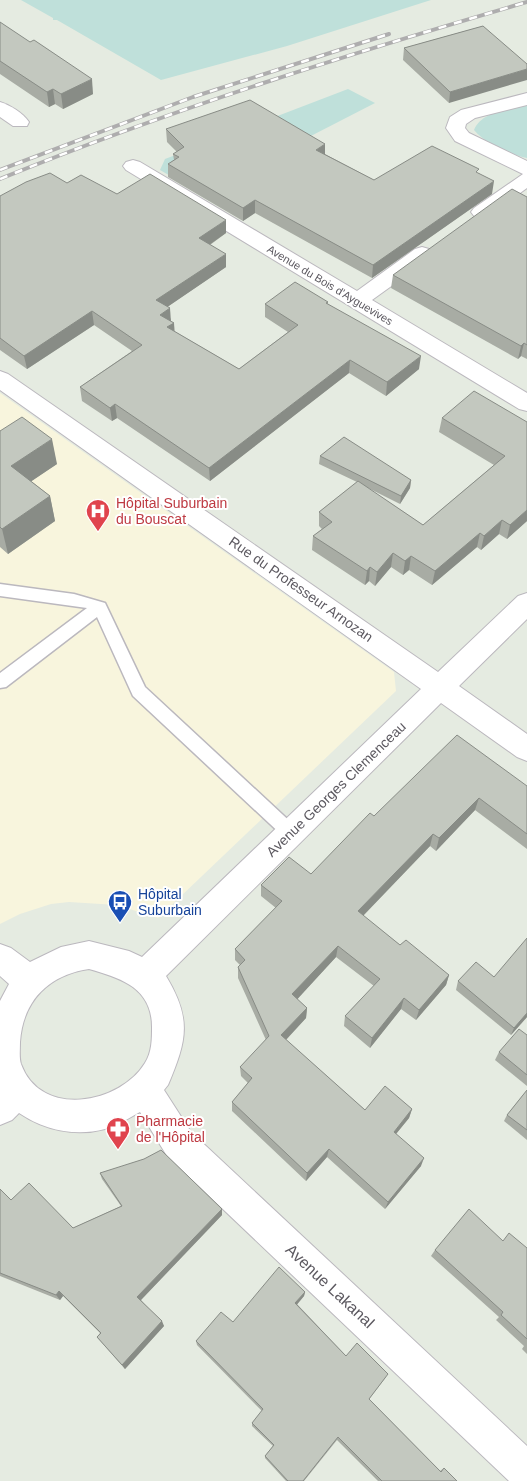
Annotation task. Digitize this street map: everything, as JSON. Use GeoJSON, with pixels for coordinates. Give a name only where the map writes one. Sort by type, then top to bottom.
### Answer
{"type":"FeatureCollection","features":[{"type":"Feature","properties":{"kind":"street"},"geometry":{"type":"LineString","coordinates":[[527,99],[468,114],[457,121],[455,128],[462,137],[527,169]]}},
{"type":"Feature","properties":{"kind":"street"},"geometry":{"type":"LineString","coordinates":[[0,108],[20,122]]}},
{"type":"Feature","properties":{"kind":"street","name":"Avenue du Bois d'Ayguevives"},"geometry":{"type":"LineString","coordinates":[[133,166],[356,302],[527,403]]}},
{"type":"Feature","properties":{"kind":"street"},"geometry":{"type":"LineString","coordinates":[[465,224],[527,179]]}},
{"type":"Feature","properties":{"kind":"street"},"geometry":{"type":"LineString","coordinates":[[356,302],[442,240]]}},
{"type":"Feature","properties":{"kind":"street","name":"Rue du Professeur Arnozan"},"geometry":{"type":"LineString","coordinates":[[0,379],[527,749]]}},
{"type":"Feature","properties":{"kind":"street","name":"Avenue Georges Clemenceau"},"geometry":{"type":"LineString","coordinates":[[145,974],[527,603]]}},
{"type":"Feature","properties":{"kind":"street"},"geometry":{"type":"LineString","coordinates":[[89,955],[110,957],[130,964],[145,974],[162,995],[169,1018],[169,1044],[160,1068],[145,1090],[125,1105],[103,1114],[80,1118],[56,1115],[36,1105],[10,1100],[1,1035],[10,1005],[29,980],[47,967],[60,961],[89,955]]}},
{"type":"Feature","properties":{"kind":"street"},"geometry":{"type":"LineString","coordinates":[[0,958],[29,980]]}},
{"type":"Feature","properties":{"kind":"street","name":"Avenue Lakanal"},"geometry":{"type":"LineString","coordinates":[[145,1090],[179,1144],[527,1472]]}},
{"type":"Feature","properties":{"kind":"lane"},"geometry":{"type":"LineString","coordinates":[[0,590],[14,594],[81,599],[100,607],[139,692],[291,833]]}},
{"type":"Feature","properties":{"kind":"lane"},"geometry":{"type":"LineString","coordinates":[[0,682],[100,607]]}},
{"type":"Feature","properties":{"kind":"shaded area"},"geometry":{"type":"Polygon","coordinates":[[[21,0],[431,0],[287,46],[161,80],[21,0]]]}},
{"type":"Feature","properties":{"kind":"shaded area"},"geometry":{"type":"Polygon","coordinates":[[[348,89],[375,103],[200,193],[160,170],[165,159],[348,89]]]}},
{"type":"Feature","properties":{"kind":"shaded area"},"geometry":{"type":"Polygon","coordinates":[[[527,105],[527,158],[498,148],[474,130],[483,119],[490,115],[527,105]]]}},
{"type":"Feature","properties":{"kind":"shaded area","name":"Hôpital Suburbain du Bouscat"},"geometry":{"type":"Polygon","coordinates":[[[0,393],[394,672],[396,691],[158,918],[117,905],[69,902],[51,904],[20,914],[0,924],[0,393]]]}},
{"type":"Feature","properties":{"kind":"building"},"geometry":{"type":"Polygon","coordinates":[[[0,22],[30,42],[34,40],[92,79],[61,94],[53,89],[47,92],[0,61],[0,22]]]}},
{"type":"Feature","properties":{"kind":"building"},"geometry":{"type":"Polygon","coordinates":[[[483,26],[527,64],[527,69],[450,92],[404,48],[483,26]]]}},
{"type":"Feature","properties":{"kind":"building"},"geometry":{"type":"Polygon","coordinates":[[[250,100],[325,144],[316,150],[374,180],[432,146],[479,169],[476,172],[494,181],[373,265],[255,200],[243,208],[168,164],[179,157],[173,154],[184,147],[166,129],[250,100]]]}},
{"type":"Feature","properties":{"kind":"building"},"geometry":{"type":"Polygon","coordinates":[[[50,173],[67,183],[81,175],[117,194],[150,174],[226,220],[199,238],[226,254],[156,300],[170,308],[160,315],[174,323],[167,327],[239,369],[298,325],[265,304],[295,282],[328,302],[326,303],[421,356],[387,382],[350,360],[209,468],[115,404],[110,408],[80,387],[142,345],[92,311],[24,356],[0,338],[0,196],[26,182],[50,173]]]}},
{"type":"Feature","properties":{"kind":"building"},"geometry":{"type":"Polygon","coordinates":[[[512,189],[527,197],[527,345],[524,343],[521,346],[393,275],[512,189]]]}},
{"type":"Feature","properties":{"kind":"building"},"geometry":{"type":"Polygon","coordinates":[[[474,391],[527,422],[527,510],[510,525],[502,520],[484,536],[480,533],[435,571],[411,556],[405,561],[393,553],[377,572],[370,567],[367,571],[313,536],[332,522],[319,512],[358,481],[423,525],[505,456],[442,418],[474,391]]]}},
{"type":"Feature","properties":{"kind":"building"},"geometry":{"type":"Polygon","coordinates":[[[22,417],[52,439],[11,466],[50,496],[2,529],[0,527],[0,431],[22,417]]]}},
{"type":"Feature","properties":{"kind":"building"},"geometry":{"type":"Polygon","coordinates":[[[344,437],[411,480],[401,496],[320,456],[344,437]]]}},
{"type":"Feature","properties":{"kind":"building"},"geometry":{"type":"Polygon","coordinates":[[[457,735],[527,786],[527,834],[479,798],[439,838],[433,834],[358,911],[400,945],[406,940],[449,975],[419,1010],[404,998],[372,1038],[345,1016],[380,979],[338,946],[292,994],[307,1008],[281,1035],[365,1110],[385,1086],[412,1109],[394,1132],[424,1158],[388,1202],[329,1149],[307,1173],[232,1102],[252,1078],[240,1067],[269,1036],[238,967],[245,960],[235,949],[282,901],[261,885],[289,857],[311,874],[370,813],[374,816],[457,735]]]}},
{"type":"Feature","properties":{"kind":"building"},"geometry":{"type":"Polygon","coordinates":[[[527,938],[527,1013],[514,1028],[458,981],[476,962],[494,977],[527,938]]]}},
{"type":"Feature","properties":{"kind":"building"},"geometry":{"type":"Polygon","coordinates":[[[519,1029],[527,1035],[527,1075],[499,1052],[519,1029]]]}},
{"type":"Feature","properties":{"kind":"building"},"geometry":{"type":"Polygon","coordinates":[[[527,1090],[527,1130],[507,1115],[527,1090]]]}},
{"type":"Feature","properties":{"kind":"building"},"geometry":{"type":"Polygon","coordinates":[[[161,1150],[222,1209],[137,1297],[162,1321],[122,1365],[97,1337],[101,1333],[59,1291],[56,1295],[0,1273],[0,1189],[11,1200],[29,1183],[73,1228],[122,1206],[100,1173],[144,1159],[161,1150]]]}},
{"type":"Feature","properties":{"kind":"building"},"geometry":{"type":"Polygon","coordinates":[[[469,1209],[503,1241],[509,1233],[527,1248],[527,1339],[501,1315],[503,1312],[435,1250],[469,1209]]]}},
{"type":"Feature","properties":{"kind":"building"},"geometry":{"type":"Polygon","coordinates":[[[279,1267],[305,1292],[295,1303],[346,1356],[357,1343],[388,1374],[369,1399],[441,1472],[444,1468],[457,1481],[382,1481],[338,1437],[303,1481],[288,1481],[265,1456],[274,1445],[252,1423],[263,1409],[196,1341],[221,1312],[233,1322],[279,1267]]]}},
{"type":"Feature","properties":{"kind":"railway"},"geometry":{"type":"LineString","coordinates":[[0,179],[65,153],[195,106],[394,42],[527,2]]}},
{"type":"Feature","properties":{"kind":"railway"},"geometry":{"type":"LineString","coordinates":[[0,170],[193,97],[389,34]]}},
{"type":"Feature","properties":{"kind":"place","name":"Hôpital Suburbain du Bouscat"},"geometry":{"type":"Point","coordinates":[98,532]}},
{"type":"Feature","properties":{"kind":"place","name":"Hôpital Suburbain"},"geometry":{"type":"Point","coordinates":[120,923]}},
{"type":"Feature","properties":{"kind":"place","name":"Pharmacie de l'Hôpital"},"geometry":{"type":"Point","coordinates":[118,1150]}}]}
